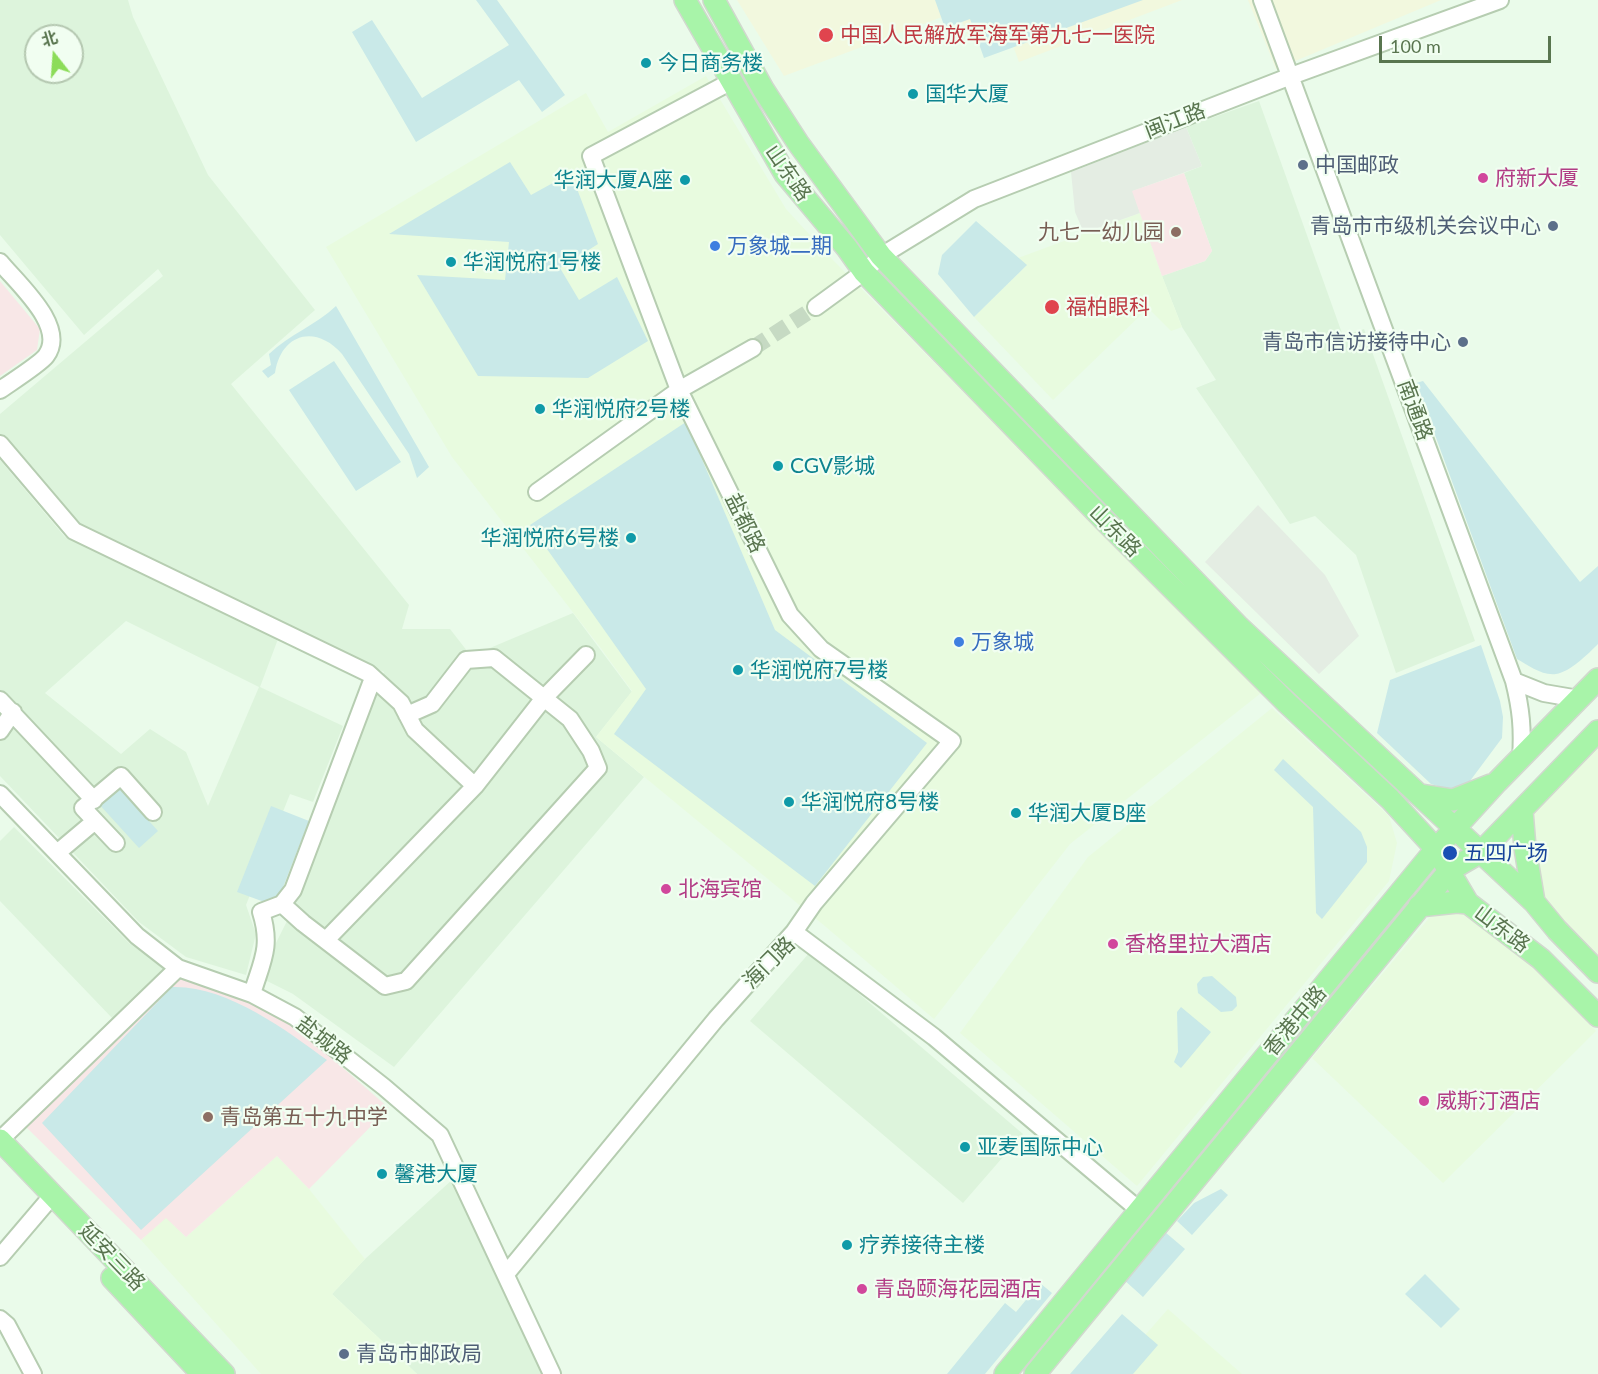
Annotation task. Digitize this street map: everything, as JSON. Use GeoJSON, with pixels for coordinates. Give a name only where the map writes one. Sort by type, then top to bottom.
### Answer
{"type":"FeatureCollection","features":[{"type":"Feature","properties":{"kind":"main road","name":"山东路"},"geometry":{"type":"LineString","coordinates":[[685,0],[730,82],[785,174],[864,272],[1102,518],[1287,703],[1390,799],[1436,849],[1468,903],[1541,959],[1598,1017]]}},
{"type":"Feature","properties":{"kind":"main road","name":"山东路"},"geometry":{"type":"LineString","coordinates":[[714,0],[768,98],[881,256],[1239,627],[1534,902],[1557,930],[1598,972]]}},
{"type":"Feature","properties":{"kind":"main road","name":"香港中路"},"geometry":{"type":"LineString","coordinates":[[1005,1374],[1436,849],[1497,782],[1598,680]]}},
{"type":"Feature","properties":{"kind":"main road","name":"香港中路"},"geometry":{"type":"LineString","coordinates":[[1035,1374],[1450,870],[1481,852],[1598,731]]}},
{"type":"Feature","properties":{"kind":"main road"},"geometry":{"type":"LineString","coordinates":[[1421,795],[1453,800],[1497,782]]}},
{"type":"Feature","properties":{"kind":"main road"},"geometry":{"type":"LineString","coordinates":[[1522,811],[1525,848],[1534,902]]}},
{"type":"Feature","properties":{"kind":"main road"},"geometry":{"type":"LineString","coordinates":[[1419,906],[1468,903]]}},
{"type":"Feature","properties":{"kind":"main road","name":"延安三路"},"geometry":{"type":"LineString","coordinates":[[0,1140],[47,1201],[202,1374]]}},
{"type":"Feature","properties":{"kind":"main road","name":"延安三路"},"geometry":{"type":"LineString","coordinates":[[0,1160],[47,1201],[224,1374]]}},
{"type":"Feature","properties":{"kind":"street","name":"南通路"},"geometry":{"type":"LineString","coordinates":[[1262,0],[1514,681],[1523,728],[1521,758]]}},
{"type":"Feature","properties":{"kind":"street","name":"闽江路"},"geometry":{"type":"LineString","coordinates":[[816,307],[864,272],[881,256],[974,199],[1291,75],[1500,0]]}},
{"type":"Feature","properties":{"kind":"street","name":"盐都路"},"geometry":{"type":"LineString","coordinates":[[730,82],[591,156],[679,390],[790,615],[821,649],[952,741],[814,903],[794,932]]}},
{"type":"Feature","properties":{"kind":"street"},"geometry":{"type":"LineString","coordinates":[[0,262],[46,316],[53,335],[46,356],[0,390]]}},
{"type":"Feature","properties":{"kind":"street"},"geometry":{"type":"LineString","coordinates":[[537,492],[679,390],[753,348]]}},
{"type":"Feature","properties":{"kind":"street"},"geometry":{"type":"LineString","coordinates":[[0,444],[74,531],[368,673],[401,703],[415,730],[475,786]]}},
{"type":"Feature","properties":{"kind":"street"},"geometry":{"type":"LineString","coordinates":[[327,940],[475,786],[544,698],[586,655]]}},
{"type":"Feature","properties":{"kind":"street"},"geometry":{"type":"LineString","coordinates":[[282,904],[385,986],[406,981],[598,768],[591,751],[570,719],[494,658],[466,660],[432,704],[407,715]]}},
{"type":"Feature","properties":{"kind":"street"},"geometry":{"type":"LineString","coordinates":[[252,994],[267,946],[266,929],[261,912],[282,904],[293,890],[374,678]]}},
{"type":"Feature","properties":{"kind":"street"},"geometry":{"type":"LineString","coordinates":[[1514,681],[1545,693],[1579,699]]}},
{"type":"Feature","properties":{"kind":"street"},"geometry":{"type":"LineString","coordinates":[[0,700],[94,800]]}},
{"type":"Feature","properties":{"kind":"street"},"geometry":{"type":"LineString","coordinates":[[0,731],[13,712]]}},
{"type":"Feature","properties":{"kind":"street"},"geometry":{"type":"LineString","coordinates":[[116,843],[83,808],[121,776],[153,812]]}},
{"type":"Feature","properties":{"kind":"street","name":"盐城路"},"geometry":{"type":"LineString","coordinates":[[0,794],[137,936],[178,968],[252,994],[295,1017],[384,1087],[440,1135],[552,1374]]}},
{"type":"Feature","properties":{"kind":"street"},"geometry":{"type":"LineString","coordinates":[[57,853],[95,821]]}},
{"type":"Feature","properties":{"kind":"street","name":"海门路"},"geometry":{"type":"LineString","coordinates":[[506,1274],[716,1019],[794,932],[934,1037],[1139,1210]]}},
{"type":"Feature","properties":{"kind":"street"},"geometry":{"type":"LineString","coordinates":[[0,1140],[178,968]]}},
{"type":"Feature","properties":{"kind":"street"},"geometry":{"type":"LineString","coordinates":[[0,1257],[47,1201]]}},
{"type":"Feature","properties":{"kind":"street"},"geometry":{"type":"LineString","coordinates":[[0,1319],[7,1324],[33,1374]]}},
{"type":"Feature","properties":{"kind":"shaded area"},"geometry":{"type":"Polygon","coordinates":[[[0,0],[128,0],[133,17],[208,175],[315,310],[231,384],[409,605],[402,629],[450,629],[471,656],[573,613],[632,692],[596,737],[644,777],[394,1067],[293,994],[259,977],[291,913],[384,672],[76,526],[0,437],[0,414],[163,276],[158,269],[84,335],[0,235],[0,0]]]}},
{"type":"Feature","properties":{"kind":"shaded area"},"geometry":{"type":"Polygon","coordinates":[[[476,0],[497,0],[565,95],[542,112],[519,80],[416,142],[352,32],[372,20],[422,98],[509,45],[476,0]]]}},
{"type":"Feature","properties":{"kind":"shaded area","name":"中国人民解放军海军第九七一医院"},"geometry":{"type":"Polygon","coordinates":[[[737,0],[1182,0],[1019,62],[1007,29],[970,41],[958,11],[784,76],[737,0]]]}},
{"type":"Feature","properties":{"kind":"shaded area"},"geometry":{"type":"Polygon","coordinates":[[[935,0],[1143,0],[984,58],[970,19],[945,28],[935,0]]]}},
{"type":"Feature","properties":{"kind":"shaded area"},"geometry":{"type":"Polygon","coordinates":[[[1248,0],[1441,0],[1276,69],[1248,0]]]}},
{"type":"Feature","properties":{"kind":"shaded area"},"geometry":{"type":"Polygon","coordinates":[[[706,76],[786,209],[831,258],[1261,693],[1070,844],[934,1019],[596,737],[632,691],[452,457],[326,247],[586,93],[608,132],[706,76]]]}},
{"type":"Feature","properties":{"kind":"shaded area"},"geometry":{"type":"Polygon","coordinates":[[[1259,101],[1343,336],[1364,329],[1475,641],[1396,673],[1356,555],[1315,516],[1290,524],[1196,388],[1216,380],[1182,327],[1162,276],[1205,261],[1212,251],[1184,173],[1202,166],[1186,127],[1259,101]]]}},
{"type":"Feature","properties":{"kind":"shaded area"},"geometry":{"type":"Polygon","coordinates":[[[1186,127],[1202,166],[1133,191],[1140,213],[1084,233],[1075,212],[1071,172],[1186,127]]]}},
{"type":"Feature","properties":{"kind":"shaded area"},"geometry":{"type":"Polygon","coordinates":[[[510,162],[531,195],[571,173],[598,244],[560,268],[579,300],[617,277],[648,341],[588,378],[478,376],[417,275],[505,280],[509,242],[389,234],[510,162]]]}},
{"type":"Feature","properties":{"kind":"shaded area","name":"九七一幼儿园"},"geometry":{"type":"Polygon","coordinates":[[[1184,173],[1212,251],[1205,261],[1162,276],[1132,191],[1184,173]]]}},
{"type":"Feature","properties":{"kind":"shaded area"},"geometry":{"type":"Polygon","coordinates":[[[1140,213],[1182,327],[1171,331],[1148,308],[1053,400],[974,317],[1026,266],[1018,258],[1140,213]]]}},
{"type":"Feature","properties":{"kind":"shaded area"},"geometry":{"type":"Polygon","coordinates":[[[976,221],[1027,265],[974,317],[938,274],[942,255],[976,221]]]}},
{"type":"Feature","properties":{"kind":"shaded area"},"geometry":{"type":"Polygon","coordinates":[[[0,281],[40,329],[37,350],[0,376],[0,281]]]}},
{"type":"Feature","properties":{"kind":"shaded area"},"geometry":{"type":"Polygon","coordinates":[[[336,306],[429,467],[417,478],[409,454],[342,354],[332,345],[311,336],[301,337],[284,349],[275,373],[268,378],[262,371],[271,365],[269,354],[336,306]]]}},
{"type":"Feature","properties":{"kind":"shaded area"},"geometry":{"type":"Polygon","coordinates":[[[334,361],[401,462],[356,491],[289,390],[334,361]]]}},
{"type":"Feature","properties":{"kind":"shaded area"},"geometry":{"type":"Polygon","coordinates":[[[1423,381],[1580,582],[1598,566],[1598,644],[1578,662],[1561,673],[1551,674],[1535,670],[1517,659],[1416,383],[1423,381]]]}},
{"type":"Feature","properties":{"kind":"shaded area"},"geometry":{"type":"Polygon","coordinates":[[[686,422],[775,630],[927,743],[815,886],[614,734],[646,689],[530,525],[686,422]]]}},
{"type":"Feature","properties":{"kind":"shaded area"},"geometry":{"type":"Polygon","coordinates":[[[0,460],[65,537],[278,639],[260,687],[343,726],[313,802],[290,794],[246,905],[256,934],[246,975],[186,957],[139,922],[0,776],[0,460]],[[126,621],[45,693],[121,754],[150,729],[186,752],[208,806],[259,687],[126,621]]]}},
{"type":"Feature","properties":{"kind":"shaded area"},"geometry":{"type":"Polygon","coordinates":[[[1258,505],[1325,575],[1359,636],[1319,674],[1205,562],[1258,505]]]}},
{"type":"Feature","properties":{"kind":"shaded area"},"geometry":{"type":"Polygon","coordinates":[[[1481,645],[1500,701],[1503,717],[1502,738],[1467,785],[1451,790],[1431,784],[1377,733],[1390,680],[1481,645]]]}},
{"type":"Feature","properties":{"kind":"shaded area"},"geometry":{"type":"Polygon","coordinates":[[[1272,708],[1389,816],[1397,843],[1389,881],[1137,1186],[960,1033],[1088,857],[1272,708]]]}},
{"type":"Feature","properties":{"kind":"shaded area"},"geometry":{"type":"Polygon","coordinates":[[[1598,729],[1598,959],[1533,893],[1527,804],[1598,729]]]}},
{"type":"Feature","properties":{"kind":"shaded area"},"geometry":{"type":"Polygon","coordinates":[[[1283,759],[1361,832],[1367,847],[1367,862],[1322,919],[1316,913],[1313,807],[1274,770],[1283,759]]]}},
{"type":"Feature","properties":{"kind":"shaded area"},"geometry":{"type":"Polygon","coordinates":[[[117,786],[158,831],[139,848],[98,803],[117,786]]]}},
{"type":"Feature","properties":{"kind":"shaded area"},"geometry":{"type":"Polygon","coordinates":[[[271,806],[309,821],[278,900],[267,903],[237,892],[271,806]]]}},
{"type":"Feature","properties":{"kind":"shaded area"},"geometry":{"type":"Polygon","coordinates":[[[14,827],[129,943],[165,968],[113,1019],[0,901],[0,841],[14,827]]]}},
{"type":"Feature","properties":{"kind":"shaded area"},"geometry":{"type":"Polygon","coordinates":[[[1462,911],[1491,922],[1596,1031],[1443,1183],[1312,1058],[1430,917],[1462,911]]]}},
{"type":"Feature","properties":{"kind":"shaded area"},"geometry":{"type":"Polygon","coordinates":[[[810,952],[1023,1134],[963,1203],[750,1021],[810,952]]]}},
{"type":"Feature","properties":{"kind":"shaded area"},"geometry":{"type":"Polygon","coordinates":[[[1212,976],[1236,997],[1237,1006],[1232,1011],[1221,1012],[1198,993],[1197,984],[1203,977],[1212,976]]]}},
{"type":"Feature","properties":{"kind":"shaded area","name":"青岛第五十九中学"},"geometry":{"type":"Polygon","coordinates":[[[176,978],[246,999],[290,1022],[389,1108],[309,1189],[277,1156],[186,1237],[166,1218],[141,1240],[26,1127],[176,978]]]}},
{"type":"Feature","properties":{"kind":"shaded area","name":"青岛第五十九中学"},"geometry":{"type":"Polygon","coordinates":[[[172,987],[192,988],[234,1001],[274,1023],[327,1060],[141,1230],[42,1123],[172,987]]]}},
{"type":"Feature","properties":{"kind":"shaded area"},"geometry":{"type":"Polygon","coordinates":[[[1181,1007],[1211,1032],[1181,1068],[1174,1062],[1178,1052],[1177,1012],[1181,1007]]]}},
{"type":"Feature","properties":{"kind":"shaded area"},"geometry":{"type":"Polygon","coordinates":[[[277,1156],[309,1189],[365,1259],[332,1294],[417,1374],[261,1374],[141,1240],[166,1217],[186,1237],[277,1156]]]}},
{"type":"Feature","properties":{"kind":"shaded area"},"geometry":{"type":"Polygon","coordinates":[[[453,1179],[546,1374],[417,1374],[332,1294],[365,1259],[453,1179]]]}},
{"type":"Feature","properties":{"kind":"shaded area"},"geometry":{"type":"Polygon","coordinates":[[[1221,1189],[1228,1195],[1192,1235],[1177,1221],[1194,1203],[1221,1189]]]}},
{"type":"Feature","properties":{"kind":"shaded area"},"geometry":{"type":"Polygon","coordinates":[[[1165,1232],[1185,1249],[1143,1297],[1123,1279],[1165,1232]]]}},
{"type":"Feature","properties":{"kind":"shaded area"},"geometry":{"type":"Polygon","coordinates":[[[1425,1274],[1460,1309],[1441,1328],[1405,1294],[1425,1274]]]}},
{"type":"Feature","properties":{"kind":"shaded area"},"geometry":{"type":"Polygon","coordinates":[[[1040,1283],[1052,1293],[985,1374],[947,1374],[1005,1303],[1016,1312],[1040,1283]]]}},
{"type":"Feature","properties":{"kind":"shaded area"},"geometry":{"type":"Polygon","coordinates":[[[1168,1309],[1242,1374],[1111,1374],[1168,1309]]]}},
{"type":"Feature","properties":{"kind":"shaded area"},"geometry":{"type":"Polygon","coordinates":[[[1122,1314],[1158,1345],[1133,1374],[1070,1374],[1122,1314]]]}},
{"type":"Feature","properties":{"kind":"tunnel"},"geometry":{"type":"LineString","coordinates":[[753,348],[816,307]]}},
{"type":"Feature","properties":{"kind":"place","name":"中国人民解放军海军第九七一医院"},"geometry":{"type":"Point","coordinates":[826,35]}},
{"type":"Feature","properties":{"kind":"place","name":"今日商务楼"},"geometry":{"type":"Point","coordinates":[646,63]}},
{"type":"Feature","properties":{"kind":"place","name":"国华大厦"},"geometry":{"type":"Point","coordinates":[913,94]}},
{"type":"Feature","properties":{"kind":"place","name":"中国邮政"},"geometry":{"type":"Point","coordinates":[1303,165]}},
{"type":"Feature","properties":{"kind":"place","name":"府新大厦"},"geometry":{"type":"Point","coordinates":[1483,178]}},
{"type":"Feature","properties":{"kind":"place","name":"华润大厦A座"},"geometry":{"type":"Point","coordinates":[685,180]}},
{"type":"Feature","properties":{"kind":"place","name":"青岛市市级机关会议中心"},"geometry":{"type":"Point","coordinates":[1553,226]}},
{"type":"Feature","properties":{"kind":"place","name":"九七一幼儿园"},"geometry":{"type":"Point","coordinates":[1176,232]}},
{"type":"Feature","properties":{"kind":"place","name":"万象城二期"},"geometry":{"type":"Point","coordinates":[715,246]}},
{"type":"Feature","properties":{"kind":"place","name":"华润悦府1号楼"},"geometry":{"type":"Point","coordinates":[451,262]}},
{"type":"Feature","properties":{"kind":"place","name":"福柏眼科"},"geometry":{"type":"Point","coordinates":[1052,307]}},
{"type":"Feature","properties":{"kind":"place","name":"青岛市信访接待中心"},"geometry":{"type":"Point","coordinates":[1463,342]}},
{"type":"Feature","properties":{"kind":"place","name":"华润悦府2号楼"},"geometry":{"type":"Point","coordinates":[540,409]}},
{"type":"Feature","properties":{"kind":"place","name":"CGV影城"},"geometry":{"type":"Point","coordinates":[778,466]}},
{"type":"Feature","properties":{"kind":"place","name":"华润悦府6号楼"},"geometry":{"type":"Point","coordinates":[631,538]}},
{"type":"Feature","properties":{"kind":"place","name":"万象城"},"geometry":{"type":"Point","coordinates":[959,642]}},
{"type":"Feature","properties":{"kind":"place","name":"华润悦府7号楼"},"geometry":{"type":"Point","coordinates":[738,670]}},
{"type":"Feature","properties":{"kind":"place","name":"华润悦府8号楼"},"geometry":{"type":"Point","coordinates":[789,802]}},
{"type":"Feature","properties":{"kind":"place","name":"华润大厦B座"},"geometry":{"type":"Point","coordinates":[1016,813]}},
{"type":"Feature","properties":{"kind":"place","name":"五四广场"},"geometry":{"type":"Point","coordinates":[1450,853]}},
{"type":"Feature","properties":{"kind":"place","name":"北海宾馆"},"geometry":{"type":"Point","coordinates":[666,889]}},
{"type":"Feature","properties":{"kind":"place","name":"香格里拉大酒店"},"geometry":{"type":"Point","coordinates":[1113,944]}},
{"type":"Feature","properties":{"kind":"place","name":"威斯汀酒店"},"geometry":{"type":"Point","coordinates":[1424,1101]}},
{"type":"Feature","properties":{"kind":"place","name":"青岛第五十九中学"},"geometry":{"type":"Point","coordinates":[208,1117]}},
{"type":"Feature","properties":{"kind":"place","name":"亚麦国际中心"},"geometry":{"type":"Point","coordinates":[965,1147]}},
{"type":"Feature","properties":{"kind":"place","name":"馨港大厦"},"geometry":{"type":"Point","coordinates":[382,1174]}},
{"type":"Feature","properties":{"kind":"place","name":"疗养接待主楼"},"geometry":{"type":"Point","coordinates":[847,1245]}},
{"type":"Feature","properties":{"kind":"place","name":"青岛颐海花园酒店"},"geometry":{"type":"Point","coordinates":[862,1289]}},
{"type":"Feature","properties":{"kind":"place","name":"青岛市邮政局"},"geometry":{"type":"Point","coordinates":[344,1354]}}]}
